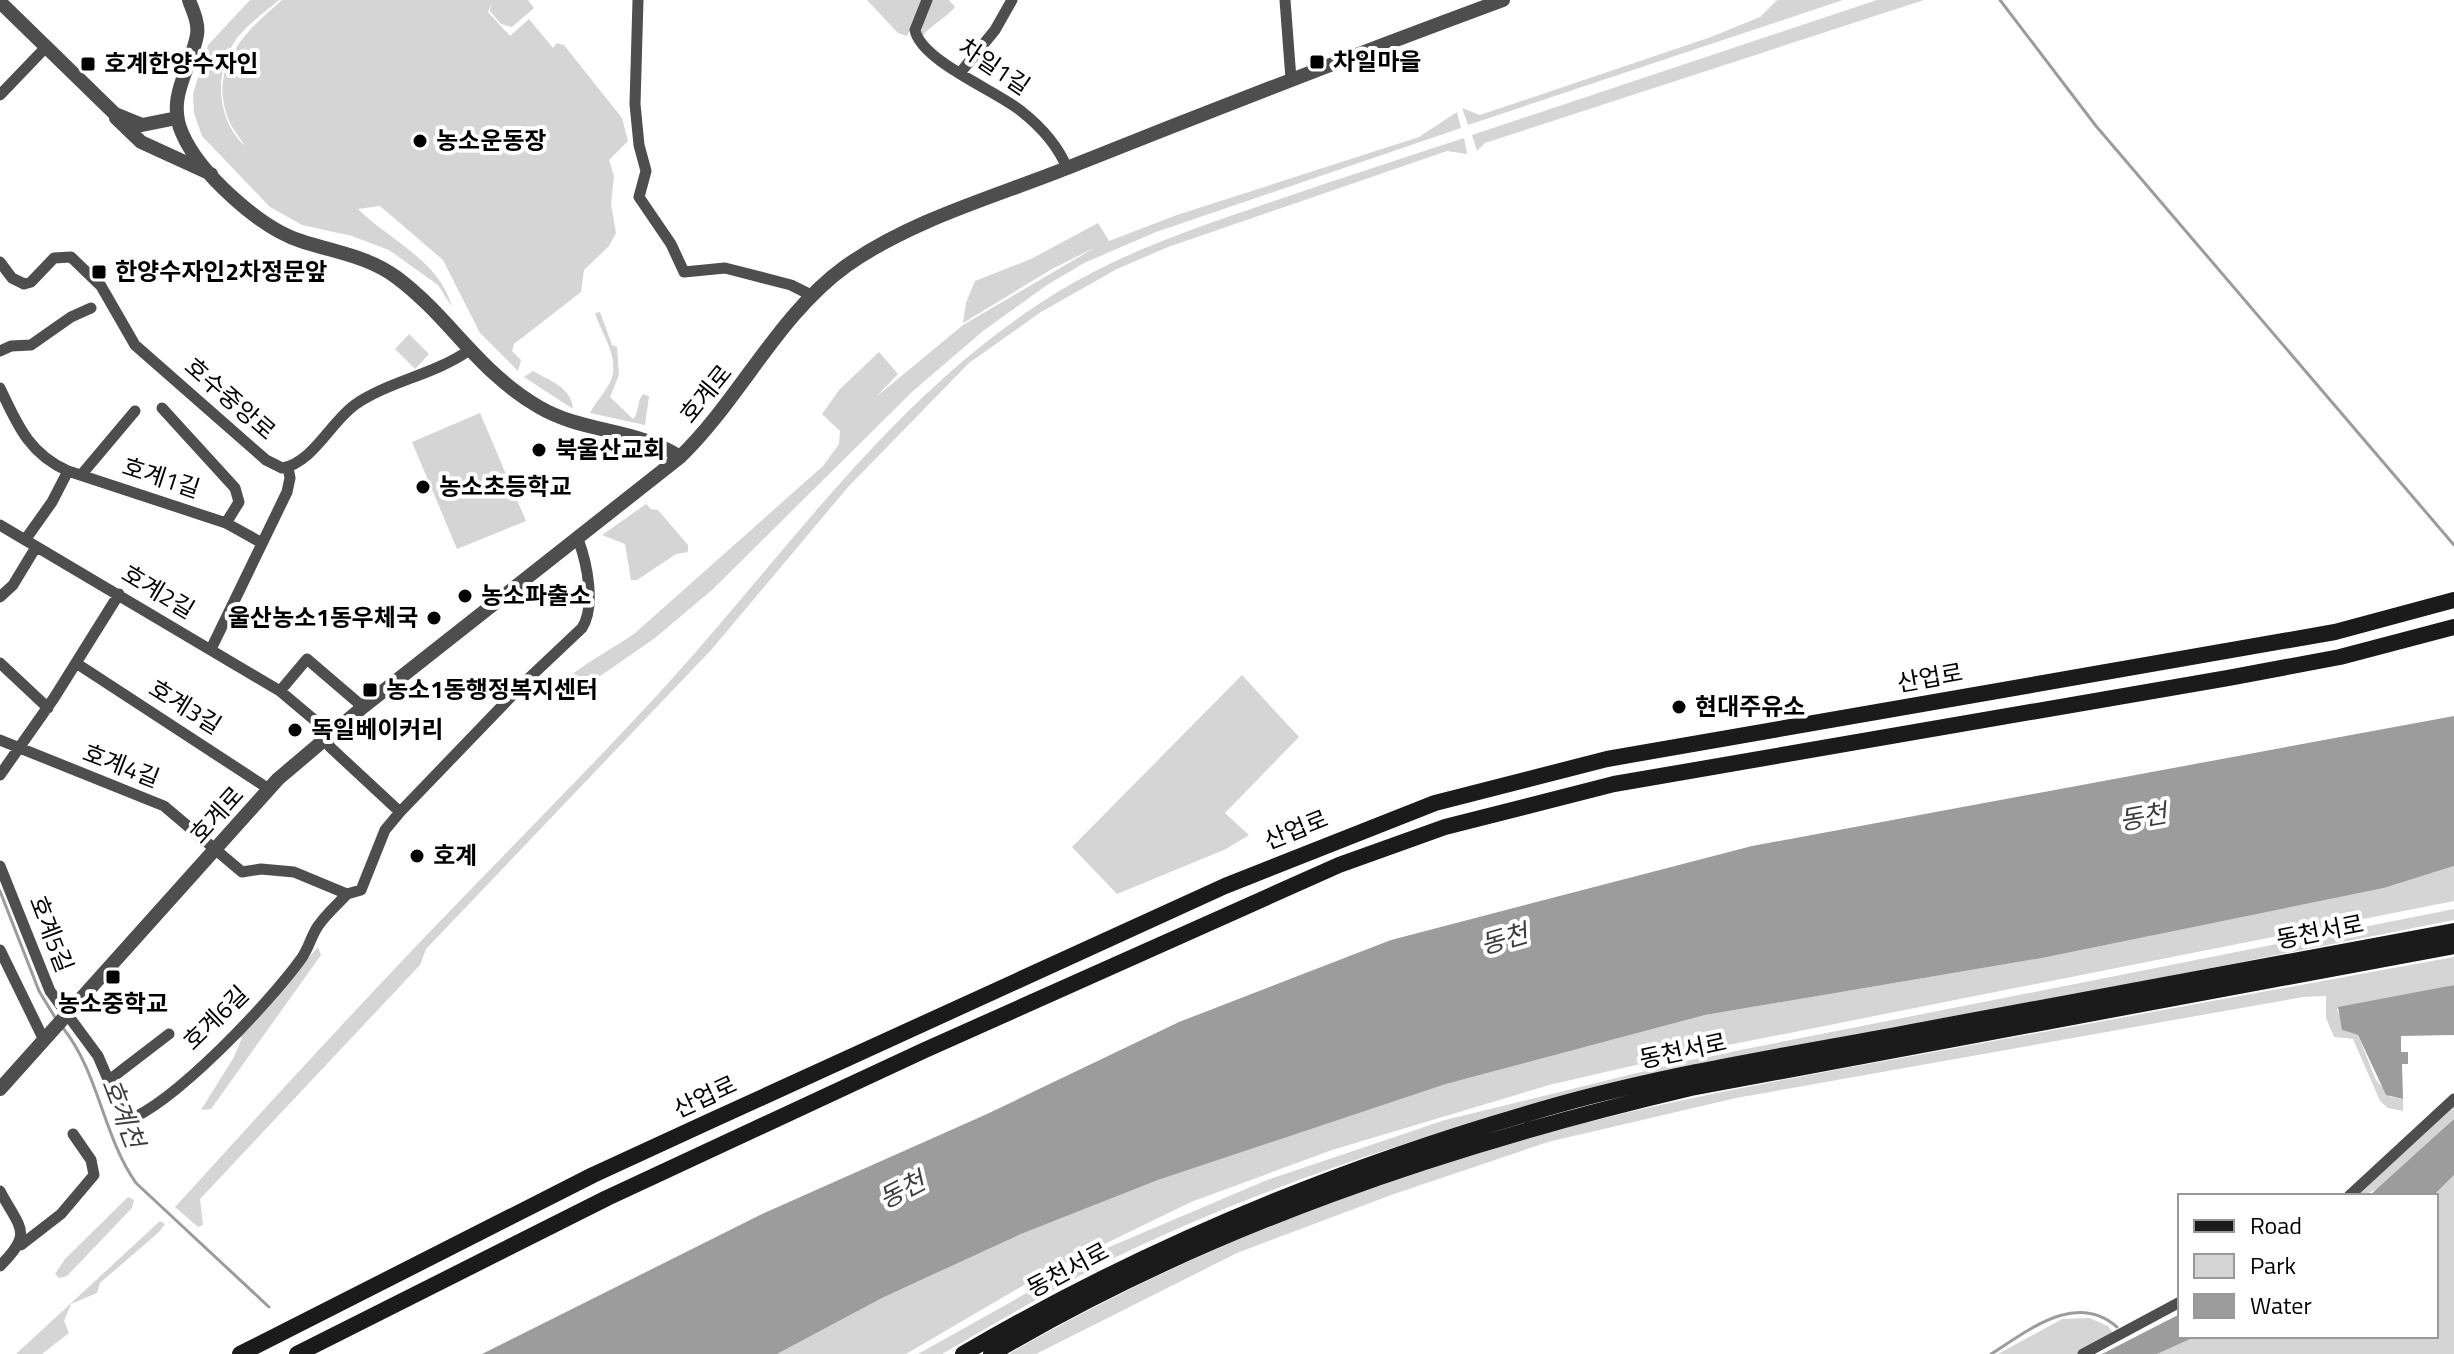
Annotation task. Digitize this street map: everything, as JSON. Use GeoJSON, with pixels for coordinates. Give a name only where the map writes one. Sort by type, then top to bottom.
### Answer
{"type":"FeatureCollection","features":[{"type":"Feature","properties":{"kind":"main road","name":"산업로"},"geometry":{"type":"LineString","coordinates":[[240,1354],[679,1135],[1225,886],[1435,803],[1607,759],[2321,634],[2454,600]]}},
{"type":"Feature","properties":{"kind":"main road","name":"산업로"},"geometry":{"type":"LineString","coordinates":[[297,1354],[607,1198],[954,1037],[1326,870],[1445,827],[1614,784],[2228,678],[2340,657],[2454,627]]}},
{"type":"Feature","properties":{"kind":"main road","name":"동천서로"},"geometry":{"type":"LineString","coordinates":[[963,1354],[1118,1271],[1218,1224],[1339,1175],[1563,1103],[1690,1073],[2454,931]]}},
{"type":"Feature","properties":{"kind":"main road","name":"동천서로"},"geometry":{"type":"LineString","coordinates":[[991,1354],[1125,1283],[1225,1237],[1343,1189],[1566,1117],[1691,1088],[2454,946]]}},
{"type":"Feature","properties":{"kind":"street"},"geometry":{"type":"LineString","coordinates":[[189,0],[197,34],[179,85],[177,118],[190,147],[246,209],[278,232],[368,261],[394,276],[417,294],[489,373],[540,408],[580,424],[646,438],[680,457]]}},
{"type":"Feature","properties":{"kind":"street"},"geometry":{"type":"LineString","coordinates":[[638,0],[635,104],[637,138],[646,171],[639,193],[641,204],[663,231],[684,272],[725,268],[767,278],[813,296]]}},
{"type":"Feature","properties":{"kind":"street","name":"차일1길"},"geometry":{"type":"LineString","coordinates":[[927,0],[916,24],[917,37],[960,73],[1020,110],[1050,140],[1067,168]]}},
{"type":"Feature","properties":{"kind":"street"},"geometry":{"type":"LineString","coordinates":[[960,73],[995,30],[1012,0]]}},
{"type":"Feature","properties":{"kind":"street"},"geometry":{"type":"LineString","coordinates":[[1285,0],[1291,79]]}},
{"type":"Feature","properties":{"kind":"street","name":"호계로"},"geometry":{"type":"LineString","coordinates":[[47,1037],[269,789],[363,707],[680,457],[721,413],[813,296],[843,268],[876,246],[1291,79],[1495,1]]}},
{"type":"Feature","properties":{"kind":"street"},"geometry":{"type":"LineString","coordinates":[[0,2],[141,142],[214,176]]}},
{"type":"Feature","properties":{"kind":"street"},"geometry":{"type":"LineString","coordinates":[[0,95],[46,47]]}},
{"type":"Feature","properties":{"kind":"street"},"geometry":{"type":"LineString","coordinates":[[103,103],[115,114],[142,125],[177,118]]}},
{"type":"Feature","properties":{"kind":"street","name":"호수중앙로"},"geometry":{"type":"LineString","coordinates":[[0,262],[12,278],[24,284],[31,282],[54,258],[71,257],[101,286],[135,345],[266,460],[282,468],[288,467],[358,403],[441,368],[468,351]]}},
{"type":"Feature","properties":{"kind":"street"},"geometry":{"type":"LineString","coordinates":[[0,351],[11,346],[31,345],[71,317],[91,308]]}},
{"type":"Feature","properties":{"kind":"street"},"geometry":{"type":"LineString","coordinates":[[0,388],[26,440],[52,464],[68,471],[52,502],[25,540]]}},
{"type":"Feature","properties":{"kind":"street","name":"호계1길"},"geometry":{"type":"LineString","coordinates":[[162,408],[239,495],[239,502],[226,523]]}},
{"type":"Feature","properties":{"kind":"street","name":"호계1길"},"geometry":{"type":"LineString","coordinates":[[82,474],[135,411]]}},
{"type":"Feature","properties":{"kind":"street"},"geometry":{"type":"LineString","coordinates":[[211,649],[287,492],[288,467]]}},
{"type":"Feature","properties":{"kind":"street","name":"호계1길"},"geometry":{"type":"LineString","coordinates":[[68,471],[226,523],[262,543]]}},
{"type":"Feature","properties":{"kind":"street","name":"호계2길"},"geometry":{"type":"LineString","coordinates":[[0,525],[280,691],[318,723],[326,738]]}},
{"type":"Feature","properties":{"kind":"street","name":"호계6길"},"geometry":{"type":"LineString","coordinates":[[66,1016],[91,1046],[126,1121],[162,1100],[238,1030],[302,957],[316,928],[347,894],[361,890],[385,830],[400,812],[528,679],[582,628],[586,621],[588,600],[578,539]]}},
{"type":"Feature","properties":{"kind":"street"},"geometry":{"type":"LineString","coordinates":[[0,597],[13,585],[36,547]]}},
{"type":"Feature","properties":{"kind":"street"},"geometry":{"type":"LineString","coordinates":[[0,775],[48,708],[119,594]]}},
{"type":"Feature","properties":{"kind":"street"},"geometry":{"type":"LineString","coordinates":[[280,691],[307,659],[363,707]]}},
{"type":"Feature","properties":{"kind":"street"},"geometry":{"type":"LineString","coordinates":[[0,663],[48,708]]}},
{"type":"Feature","properties":{"kind":"street","name":"호계3길"},"geometry":{"type":"LineString","coordinates":[[76,663],[269,789]]}},
{"type":"Feature","properties":{"kind":"street"},"geometry":{"type":"LineString","coordinates":[[326,738],[400,812]]}},
{"type":"Feature","properties":{"kind":"street","name":"호계4길"},"geometry":{"type":"LineString","coordinates":[[0,740],[164,806],[216,849]]}},
{"type":"Feature","properties":{"kind":"street"},"geometry":{"type":"LineString","coordinates":[[216,849],[242,872],[294,872],[347,894]]}},
{"type":"Feature","properties":{"kind":"street","name":"호계5길"},"geometry":{"type":"LineString","coordinates":[[0,866],[50,991],[66,1016]]}},
{"type":"Feature","properties":{"kind":"street"},"geometry":{"type":"LineString","coordinates":[[0,950],[47,1037],[0,1089]]}},
{"type":"Feature","properties":{"kind":"street","name":"호계6길"},"geometry":{"type":"LineString","coordinates":[[109,1080],[169,1034]]}},
{"type":"Feature","properties":{"kind":"street"},"geometry":{"type":"LineString","coordinates":[[2351,1194],[2454,1099]]}},
{"type":"Feature","properties":{"kind":"street"},"geometry":{"type":"LineString","coordinates":[[0,1266],[61,1214],[94,1175],[91,1160],[73,1134]]}},
{"type":"Feature","properties":{"kind":"street"},"geometry":{"type":"LineString","coordinates":[[0,1191],[22,1235],[21,1245]]}},
{"type":"Feature","properties":{"kind":"street"},"geometry":{"type":"LineString","coordinates":[[2083,1354],[2178,1303]]}},
{"type":"Feature","properties":{"kind":"green space","name":"농소운동장"},"geometry":{"type":"Polygon","coordinates":[[[250,0],[279,0],[237,38],[224,64],[221,94],[223,108],[235,135],[245,146],[229,121],[223,102],[226,67],[243,38],[282,0],[528,0],[534,8],[512,27],[501,24],[490,11],[491,4],[488,12],[510,36],[529,19],[553,48],[557,43],[564,45],[622,118],[628,141],[609,160],[614,176],[611,204],[616,233],[609,246],[584,270],[581,292],[514,344],[512,351],[521,360],[518,371],[480,333],[443,260],[380,206],[358,209],[425,264],[446,291],[452,307],[438,285],[389,250],[352,236],[302,225],[270,207],[202,136],[194,113],[193,94],[208,45],[250,0]]]}},
{"type":"Feature","properties":{"kind":"green space"},"geometry":{"type":"Polygon","coordinates":[[[867,0],[924,0],[907,36],[898,33],[867,0]]]}},
{"type":"Feature","properties":{"kind":"green space"},"geometry":{"type":"Polygon","coordinates":[[[930,0],[949,0],[955,7],[922,37],[919,22],[930,0]]]}},
{"type":"Feature","properties":{"kind":"green space"},"geometry":{"type":"Polygon","coordinates":[[[1777,0],[1843,0],[1468,125],[1462,108],[1480,115],[1711,37],[1760,17],[1777,0]]]}},
{"type":"Feature","properties":{"kind":"green space"},"geometry":{"type":"Polygon","coordinates":[[[1877,0],[1924,0],[1485,143],[1477,151],[1472,135],[1877,0]]]}},
{"type":"Feature","properties":{"kind":"green space"},"geometry":{"type":"Polygon","coordinates":[[[1457,112],[1461,128],[1156,232],[1084,263],[1047,285],[983,331],[913,391],[712,590],[655,638],[567,699],[560,697],[557,690],[562,683],[635,633],[823,466],[839,444],[840,431],[822,414],[840,389],[879,352],[898,374],[876,397],[963,325],[1096,247],[1052,269],[963,323],[966,303],[975,281],[1031,259],[1098,223],[1109,241],[1177,215],[1419,137],[1457,112]]]}},
{"type":"Feature","properties":{"kind":"green space"},"geometry":{"type":"Polygon","coordinates":[[[1464,138],[1467,154],[1447,151],[1168,247],[1117,269],[1041,312],[969,363],[848,487],[712,649],[426,949],[420,965],[200,1199],[203,1225],[198,1227],[175,1207],[389,975],[670,681],[849,473],[945,376],[1056,293],[1109,264],[1220,220],[1464,138]]]}},
{"type":"Feature","properties":{"kind":"green space"},"geometry":{"type":"Polygon","coordinates":[[[600,312],[612,345],[617,347],[619,375],[610,397],[633,419],[643,394],[649,396],[645,425],[590,413],[613,372],[612,355],[595,313],[600,312]]]}},
{"type":"Feature","properties":{"kind":"green space"},"geometry":{"type":"Polygon","coordinates":[[[409,334],[429,354],[415,369],[395,349],[409,334]]]}},
{"type":"Feature","properties":{"kind":"green space"},"geometry":{"type":"Polygon","coordinates":[[[533,371],[564,390],[572,401],[573,409],[524,377],[533,371]]]}},
{"type":"Feature","properties":{"kind":"green space"},"geometry":{"type":"Polygon","coordinates":[[[480,413],[526,521],[457,549],[412,442],[480,413]]]}},
{"type":"Feature","properties":{"kind":"green space"},"geometry":{"type":"Polygon","coordinates":[[[646,504],[658,510],[688,545],[688,552],[676,554],[637,580],[631,580],[625,544],[602,535],[646,504]]]}},
{"type":"Feature","properties":{"kind":"green space"},"geometry":{"type":"Polygon","coordinates":[[[1242,675],[1299,737],[1225,813],[1249,835],[1226,849],[1117,894],[1072,847],[1242,675]]]}},
{"type":"Feature","properties":{"kind":"green space"},"geometry":{"type":"Polygon","coordinates":[[[2454,866],[2454,901],[1688,1053],[1549,1085],[1332,1150],[1191,1202],[1043,1274],[906,1354],[777,1354],[882,1298],[1021,1234],[1158,1180],[1446,1084],[1705,1015],[2042,958],[2384,888],[2454,866]]]}},
{"type":"Feature","properties":{"kind":"green space"},"geometry":{"type":"Polygon","coordinates":[[[2454,909],[2454,920],[1560,1097],[1332,1168],[1221,1210],[1090,1270],[942,1354],[918,1354],[1107,1248],[1267,1180],[1445,1120],[1690,1060],[2454,909]]]}},
{"type":"Feature","properties":{"kind":"green space"},"geometry":{"type":"Polygon","coordinates":[[[318,947],[321,955],[211,1109],[201,1110],[234,1057],[242,1038],[239,1035],[318,947]]]}},
{"type":"Feature","properties":{"kind":"green space"},"geometry":{"type":"Polygon","coordinates":[[[2454,957],[2454,985],[2337,1009],[2345,1031],[2358,1035],[2376,1080],[2391,1097],[2403,1099],[2403,1111],[2388,1108],[2380,1101],[2353,1039],[2334,1037],[2326,1018],[2326,996],[2303,997],[1736,1098],[1548,1142],[1394,1194],[1237,1253],[1036,1354],[1009,1354],[1138,1286],[1271,1226],[1408,1175],[1547,1133],[1654,1106],[1761,1084],[2454,957]]]}},
{"type":"Feature","properties":{"kind":"green space"},"geometry":{"type":"Polygon","coordinates":[[[2454,1106],[2454,1119],[2407,1166],[2380,1187],[2367,1194],[2356,1194],[2454,1106]]]}},
{"type":"Feature","properties":{"kind":"green space"},"geometry":{"type":"Polygon","coordinates":[[[2454,1175],[2454,1354],[2157,1354],[2193,1338],[2438,1338],[2438,1194],[2435,1194],[2454,1175]]]}},
{"type":"Feature","properties":{"kind":"green space"},"geometry":{"type":"Polygon","coordinates":[[[128,1197],[134,1200],[132,1208],[67,1276],[59,1278],[55,1274],[65,1259],[128,1197]]]}},
{"type":"Feature","properties":{"kind":"green space"},"geometry":{"type":"Polygon","coordinates":[[[160,1221],[165,1224],[159,1232],[100,1283],[97,1293],[71,1304],[64,1321],[69,1333],[42,1354],[16,1354],[160,1221]]]}},
{"type":"Feature","properties":{"kind":"green space"},"geometry":{"type":"Polygon","coordinates":[[[2090,1318],[2108,1326],[2113,1333],[2078,1354],[1998,1354],[2062,1319],[2090,1318]]]}},
{"type":"Feature","properties":{"kind":"water","name":"동천"},"geometry":{"type":"Polygon","coordinates":[[[2454,716],[2454,866],[2384,888],[2042,958],[1705,1015],[1446,1084],[1158,1180],[1021,1234],[882,1298],[777,1354],[482,1354],[760,1215],[987,1114],[1179,1022],[1391,940],[1752,846],[2454,716]]]}},
{"type":"Feature","properties":{"kind":"water"},"geometry":{"type":"Polygon","coordinates":[[[2454,985],[2454,1035],[2401,1036],[2401,1052],[2408,1052],[2408,1064],[2402,1064],[2403,1099],[2386,1095],[2358,1035],[2342,1030],[2338,1007],[2454,985]]]}},
{"type":"Feature","properties":{"kind":"water"},"geometry":{"type":"Polygon","coordinates":[[[2454,1119],[2454,1175],[2435,1194],[2371,1194],[2454,1119]]]}},
{"type":"Feature","properties":{"kind":"water"},"geometry":{"type":"Polygon","coordinates":[[[2178,1315],[2178,1338],[2193,1338],[2157,1354],[2102,1354],[2178,1315]]]}},
{"type":"Feature","properties":{"kind":"waterway"},"geometry":{"type":"LineString","coordinates":[[2000,0],[2096,126],[2454,545]]}},
{"type":"Feature","properties":{"kind":"waterway","name":"호계천"},"geometry":{"type":"LineString","coordinates":[[0,891],[39,991],[56,1019]]}},
{"type":"Feature","properties":{"kind":"waterway","name":"호계천"},"geometry":{"type":"LineString","coordinates":[[63,1028],[85,1065],[116,1145],[136,1183],[269,1307]]}},
{"type":"Feature","properties":{"kind":"waterway"},"geometry":{"type":"LineString","coordinates":[[1991,1354],[2037,1325],[2069,1313],[2101,1317],[2117,1327]]}},
{"type":"Feature","properties":{"kind":"place","name":"차일마을"},"geometry":{"type":"Point","coordinates":[1317,62]}},
{"type":"Feature","properties":{"kind":"place","name":"호계한양수자인"},"geometry":{"type":"Point","coordinates":[88,64]}},
{"type":"Feature","properties":{"kind":"place","name":"농소운동장"},"geometry":{"type":"Point","coordinates":[420,141]}},
{"type":"Feature","properties":{"kind":"place","name":"한양수자인2차정문앞"},"geometry":{"type":"Point","coordinates":[99,272]}},
{"type":"Feature","properties":{"kind":"place","name":"북울산교회"},"geometry":{"type":"Point","coordinates":[539,450]}},
{"type":"Feature","properties":{"kind":"place","name":"농소초등학교"},"geometry":{"type":"Point","coordinates":[423,487]}},
{"type":"Feature","properties":{"kind":"place","name":"농소파출소"},"geometry":{"type":"Point","coordinates":[465,596]}},
{"type":"Feature","properties":{"kind":"place","name":"울산농소1동우체국"},"geometry":{"type":"Point","coordinates":[434,618]}},
{"type":"Feature","properties":{"kind":"place","name":"농소1동행정복지센터"},"geometry":{"type":"Point","coordinates":[370,690]}},
{"type":"Feature","properties":{"kind":"place","name":"현대주유소"},"geometry":{"type":"Point","coordinates":[1679,707]}},
{"type":"Feature","properties":{"kind":"place","name":"독일베이커리"},"geometry":{"type":"Point","coordinates":[295,730]}},
{"type":"Feature","properties":{"kind":"place","name":"호계"},"geometry":{"type":"Point","coordinates":[417,856]}},
{"type":"Feature","properties":{"kind":"place","name":"농소중학교"},"geometry":{"type":"Point","coordinates":[113,977]}}]}
